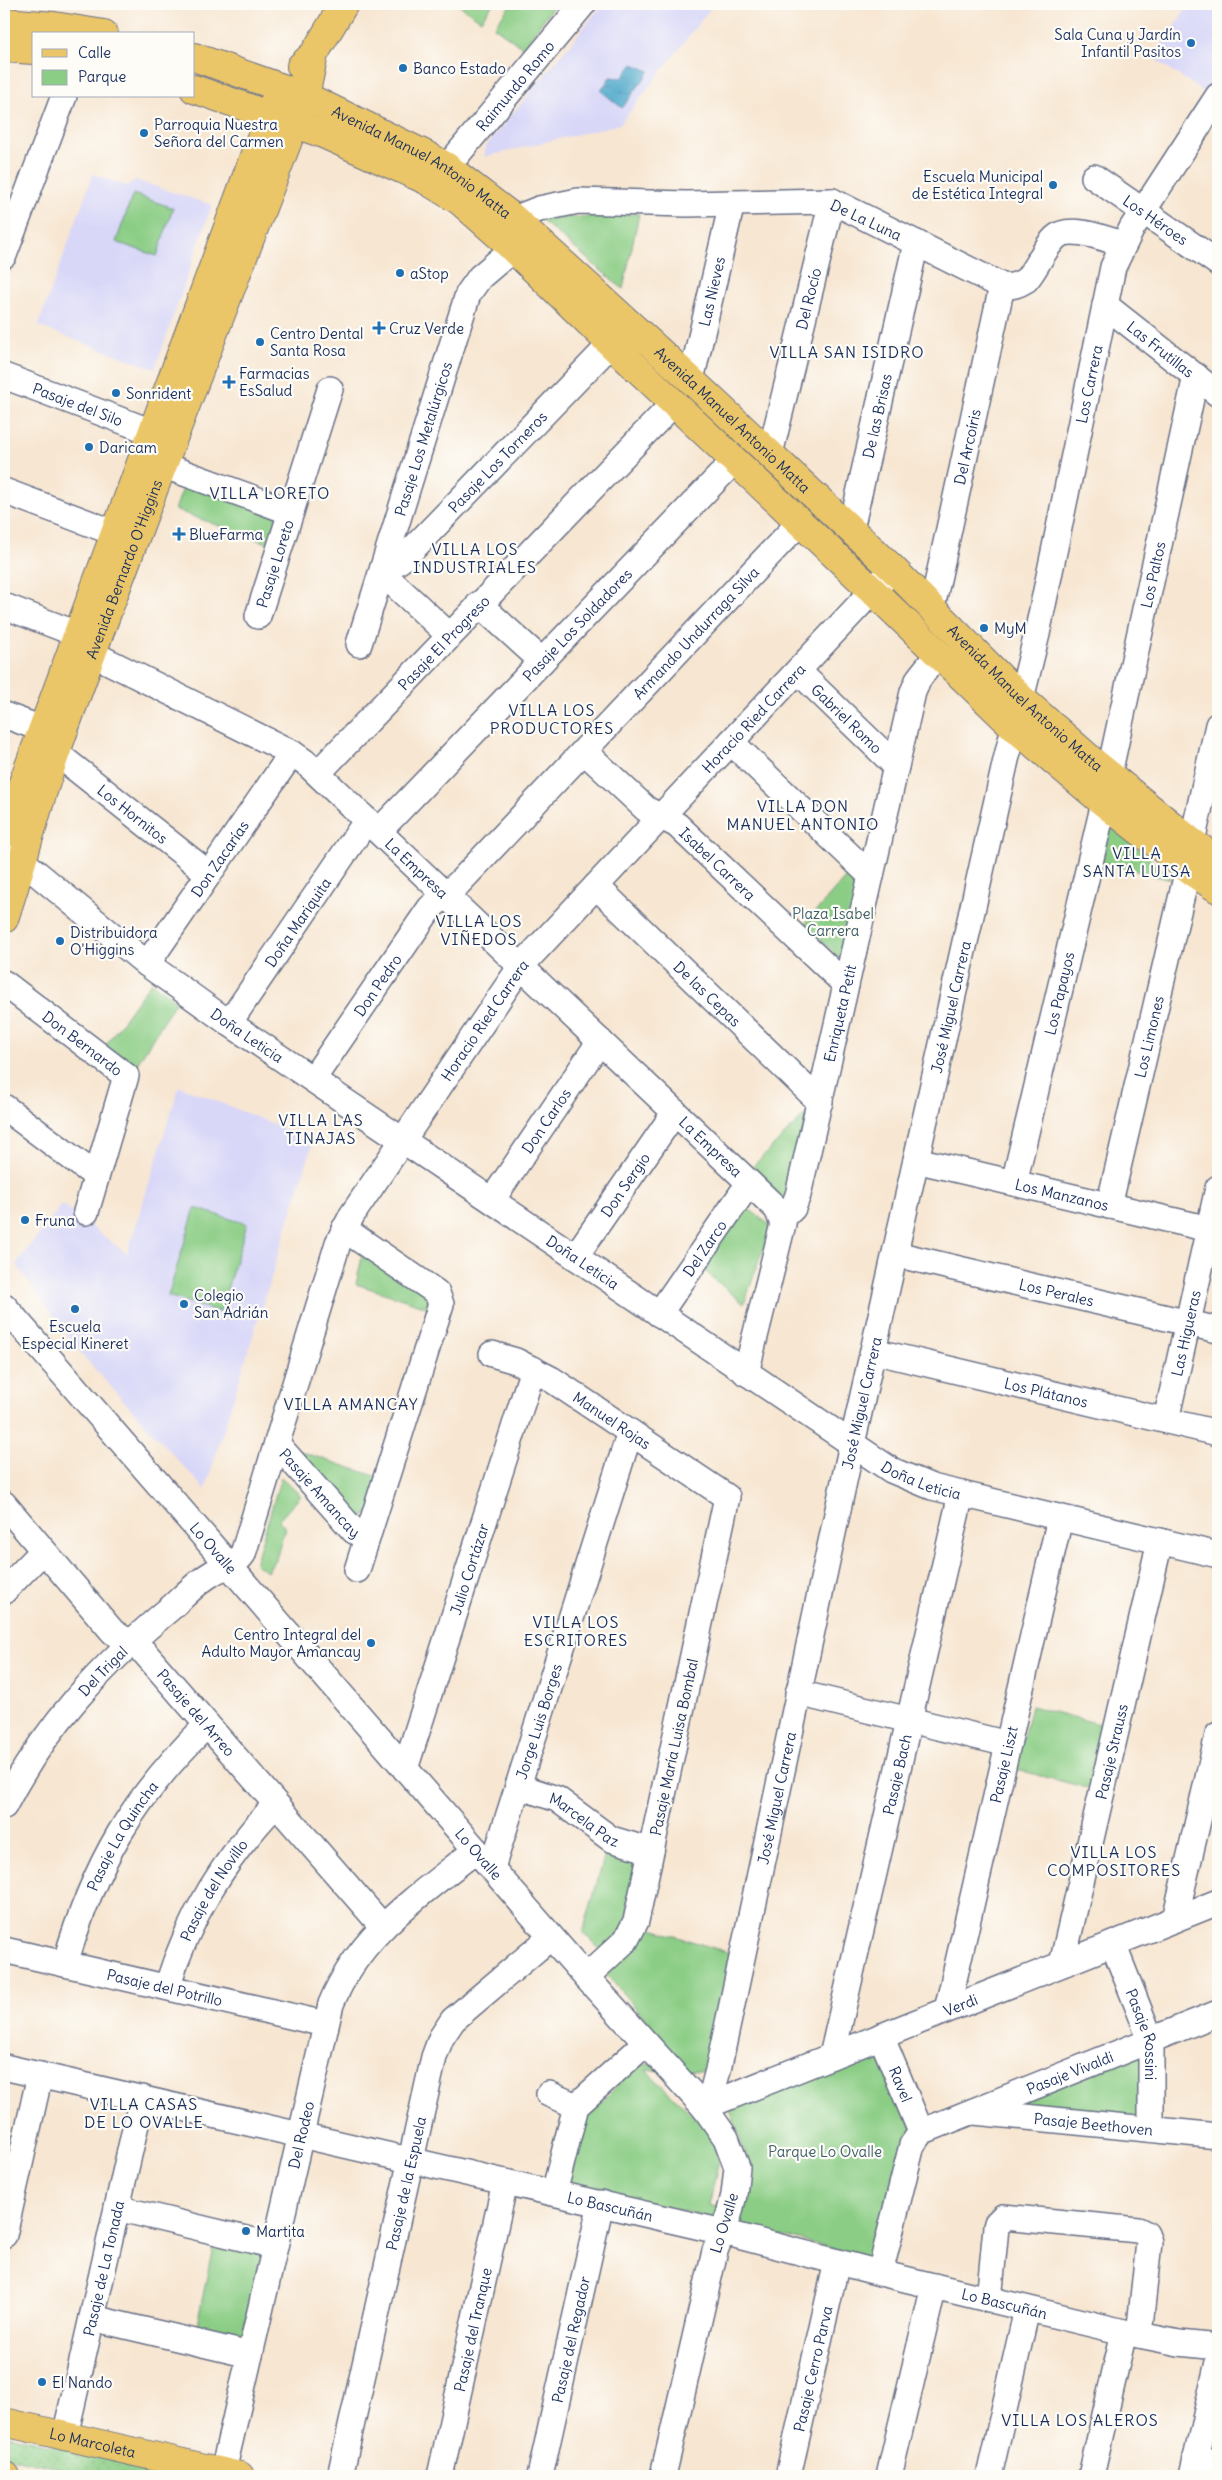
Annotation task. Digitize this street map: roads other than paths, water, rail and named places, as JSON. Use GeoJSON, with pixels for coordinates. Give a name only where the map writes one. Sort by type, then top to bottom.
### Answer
{"type":"FeatureCollection","features":[{"type":"Feature","properties":{"kind":"main road","name":"Avenida Bernardo O'Higgins"},"geometry":{"type":"LineString","coordinates":[[4,919],[13,855],[32,822],[56,754],[115,533],[152,462],[152,432],[269,114],[280,86],[314,54],[344,4]]}},
{"type":"Feature","properties":{"kind":"main road"},"geometry":{"type":"LineString","coordinates":[[4,22],[54,26],[92,32]]}},
{"type":"Feature","properties":{"kind":"main road"},"geometry":{"type":"LineString","coordinates":[[4,48],[32,50]]}},
{"type":"Feature","properties":{"kind":"main road","name":"Avenida Bernardo O'Higgins"},"geometry":{"type":"LineString","coordinates":[[4,834],[42,729],[85,644],[152,462],[295,123],[305,96],[314,54]]}},
{"type":"Feature","properties":{"kind":"main road","name":"Avenida Manuel Antonio Matta"},"geometry":{"type":"LineString","coordinates":[[195,56],[305,96],[447,167],[514,218],[850,529],[932,607],[1022,699],[1109,774],[1192,842],[1218,860]]}},
{"type":"Feature","properties":{"kind":"main road","name":"Avenida Manuel Antonio Matta"},"geometry":{"type":"LineString","coordinates":[[195,88],[295,123],[384,160],[441,188],[466,206],[1014,727],[1104,803],[1188,869],[1218,890]]}},
{"type":"Feature","properties":{"kind":"main road","name":"Lo Marcoleta"},"geometry":{"type":"LineString","coordinates":[[4,2422],[228,2475]]}},
{"type":"Feature","properties":{"kind":"street","name":"Raimundo Romo"},"geometry":{"type":"LineString","coordinates":[[447,167],[583,4]]}},
{"type":"Feature","properties":{"kind":"street","name":"Los Carrera"},"geometry":{"type":"LineString","coordinates":[[1022,699],[1112,267],[1122,244],[1143,211],[1209,130],[1218,96]]}},
{"type":"Feature","properties":{"kind":"street"},"geometry":{"type":"LineString","coordinates":[[4,255],[63,98]]}},
{"type":"Feature","properties":{"kind":"street","name":"Los Héroes"},"geometry":{"type":"LineString","coordinates":[[1094,176],[1218,263]]}},
{"type":"Feature","properties":{"kind":"street","name":"De La Luna"},"geometry":{"type":"LineString","coordinates":[[514,218],[539,209],[578,201],[732,203],[832,201],[1002,286]]}},
{"type":"Feature","properties":{"kind":"street","name":"Del Rocío"},"geometry":{"type":"LineString","coordinates":[[770,454],[832,201]]}},
{"type":"Feature","properties":{"kind":"street","name":"Las Nieves"},"geometry":{"type":"LineString","coordinates":[[691,380],[732,203]]}},
{"type":"Feature","properties":{"kind":"street"},"geometry":{"type":"LineString","coordinates":[[1002,286],[1014,286],[1026,280],[1052,242],[1062,233],[1088,234],[1122,244]]}},
{"type":"Feature","properties":{"kind":"street","name":"De las Brisas"},"geometry":{"type":"LineString","coordinates":[[850,529],[916,243]]}},
{"type":"Feature","properties":{"kind":"street","name":"Pasaje Los Metalúrgicos"},"geometry":{"type":"LineString","coordinates":[[360,644],[468,294],[480,277],[513,249]]}},
{"type":"Feature","properties":{"kind":"street","name":"Del Arcoíris"},"geometry":{"type":"LineString","coordinates":[[932,607],[1002,286]]}},
{"type":"Feature","properties":{"kind":"street","name":"Las Frutillas"},"geometry":{"type":"LineString","coordinates":[[1105,305],[1218,394]]}},
{"type":"Feature","properties":{"kind":"street","name":"Pasaje Los Torneros"},"geometry":{"type":"LineString","coordinates":[[382,573],[406,556],[611,344]]}},
{"type":"Feature","properties":{"kind":"street","name":"Pasaje del Silo"},"geometry":{"type":"LineString","coordinates":[[4,376],[152,432]]}},
{"type":"Feature","properties":{"kind":"street","name":"Los Paltos"},"geometry":{"type":"LineString","coordinates":[[1109,774],[1196,376]]}},
{"type":"Feature","properties":{"kind":"street","name":"Pasaje Loreto"},"geometry":{"type":"LineString","coordinates":[[258,616],[330,389]]}},
{"type":"Feature","properties":{"kind":"street","name":"Pasaje El Progreso"},"geometry":{"type":"LineString","coordinates":[[318,773],[674,403]]}},
{"type":"Feature","properties":{"kind":"street","name":"Pasaje Los Soldadores"},"geometry":{"type":"LineString","coordinates":[[373,826],[542,661],[734,461]]}},
{"type":"Feature","properties":{"kind":"street","name":"Pasaje Loreto"},"geometry":{"type":"LineString","coordinates":[[152,462],[291,512]]}},
{"type":"Feature","properties":{"kind":"street"},"geometry":{"type":"LineString","coordinates":[[4,491],[115,533]]}},
{"type":"Feature","properties":{"kind":"street","name":"Armando Undurraga Silva"},"geometry":{"type":"LineString","coordinates":[[446,894],[800,522]]}},
{"type":"Feature","properties":{"kind":"street","name":"Horacio Ried Carrera"},"geometry":{"type":"LineString","coordinates":[[230,1566],[243,1554],[344,1229],[403,1140],[521,966],[893,570]]}},
{"type":"Feature","properties":{"kind":"street"},"geometry":{"type":"LineString","coordinates":[[382,573],[449,635]]}},
{"type":"Feature","properties":{"kind":"street"},"geometry":{"type":"LineString","coordinates":[[479,604],[542,661]]}},
{"type":"Feature","properties":{"kind":"street","name":"La Empresa"},"geometry":{"type":"LineString","coordinates":[[4,606],[85,644],[292,753],[318,773],[749,1183],[777,1210],[782,1219]]}},
{"type":"Feature","properties":{"kind":"street","name":"Enriqueta Petit"},"geometry":{"type":"LineString","coordinates":[[746,1373],[782,1228],[782,1219],[796,1202],[913,692],[919,678],[938,654]]}},
{"type":"Feature","properties":{"kind":"street","name":"Gabriel Romo"},"geometry":{"type":"LineString","coordinates":[[798,671],[896,766]]}},
{"type":"Feature","properties":{"kind":"street","name":"José Miguel Carrera"},"geometry":{"type":"LineString","coordinates":[[704,2107],[718,2073],[852,1444],[1014,727],[1022,699]]}},
{"type":"Feature","properties":{"kind":"street"},"geometry":{"type":"LineString","coordinates":[[4,715],[42,729]]}},
{"type":"Feature","properties":{"kind":"street"},"geometry":{"type":"LineString","coordinates":[[1192,842],[1218,725]]}},
{"type":"Feature","properties":{"kind":"street"},"geometry":{"type":"LineString","coordinates":[[731,742],[871,876]]}},
{"type":"Feature","properties":{"kind":"street","name":"Isabel Carrera"},"geometry":{"type":"LineString","coordinates":[[584,751],[646,809],[677,825],[846,985]]}},
{"type":"Feature","properties":{"kind":"street","name":"Don Zacarías"},"geometry":{"type":"LineString","coordinates":[[147,964],[292,753]]}},
{"type":"Feature","properties":{"kind":"street","name":"Los Hornitos"},"geometry":{"type":"LineString","coordinates":[[56,754],[209,874]]}},
{"type":"Feature","properties":{"kind":"street","name":"Los Papayos"},"geometry":{"type":"LineString","coordinates":[[1014,1184],[1104,803]]}},
{"type":"Feature","properties":{"kind":"street","name":"Doña Mariquita"},"geometry":{"type":"LineString","coordinates":[[229,1022],[373,826]]}},
{"type":"Feature","properties":{"kind":"street","name":"Doña Leticia"},"geometry":{"type":"LineString","coordinates":[[13,855],[147,964],[229,1022],[658,1314],[906,1478],[932,1487],[1218,1555]]}},
{"type":"Feature","properties":{"kind":"street","name":"Los Limones"},"geometry":{"type":"LineString","coordinates":[[1110,1206],[1188,869]]}},
{"type":"Feature","properties":{"kind":"street","name":"De las Cepas"},"geometry":{"type":"LineString","coordinates":[[596,886],[820,1102]]}},
{"type":"Feature","properties":{"kind":"street","name":"Don Pedro"},"geometry":{"type":"LineString","coordinates":[[313,1079],[430,908],[446,894]]}},
{"type":"Feature","properties":{"kind":"street","name":"Don Bernardo"},"geometry":{"type":"LineString","coordinates":[[4,983],[126,1076],[86,1212]]}},
{"type":"Feature","properties":{"kind":"street","name":"Don Carlos"},"geometry":{"type":"LineString","coordinates":[[492,1200],[600,1041]]}},
{"type":"Feature","properties":{"kind":"street"},"geometry":{"type":"LineString","coordinates":[[4,1107],[96,1176]]}},
{"type":"Feature","properties":{"kind":"street","name":"Don Sergio"},"geometry":{"type":"LineString","coordinates":[[575,1257],[675,1112]]}},
{"type":"Feature","properties":{"kind":"street","name":"Los Manzanos"},"geometry":{"type":"LineString","coordinates":[[916,1160],[1209,1229]]}},
{"type":"Feature","properties":{"kind":"street","name":"Del Zarco"},"geometry":{"type":"LineString","coordinates":[[658,1314],[749,1183]]}},
{"type":"Feature","properties":{"kind":"street","name":"Las Higueras"},"geometry":{"type":"LineString","coordinates":[[1166,1420],[1218,1188]]}},
{"type":"Feature","properties":{"kind":"street","name":"Pasaje Amancay"},"geometry":{"type":"LineString","coordinates":[[344,1229],[438,1293],[441,1304],[357,1570]]}},
{"type":"Feature","properties":{"kind":"street","name":"Los Perales"},"geometry":{"type":"LineString","coordinates":[[895,1254],[1218,1330]]}},
{"type":"Feature","properties":{"kind":"street","name":"Lo Ovalle"},"geometry":{"type":"LineString","coordinates":[[4,1306],[551,1937],[704,2107],[726,2138],[737,2167],[734,2194],[723,2232],[715,2251],[663,2476]]}},
{"type":"Feature","properties":{"kind":"street","name":"Los Plátanos"},"geometry":{"type":"LineString","coordinates":[[873,1351],[1218,1433]]}},
{"type":"Feature","properties":{"kind":"street","name":"Manuel Rojas"},"geometry":{"type":"LineString","coordinates":[[492,1354],[533,1369],[727,1497]]}},
{"type":"Feature","properties":{"kind":"street","name":"Julio Cortázar"},"geometry":{"type":"LineString","coordinates":[[405,1769],[533,1369]]}},
{"type":"Feature","properties":{"kind":"street","name":"Jorge Luis Borges"},"geometry":{"type":"LineString","coordinates":[[484,1859],[518,1786],[630,1432]]}},
{"type":"Feature","properties":{"kind":"street","name":"Pasaje Amancay"},"geometry":{"type":"LineString","coordinates":[[277,1444],[354,1531],[367,1538]]}},
{"type":"Feature","properties":{"kind":"street","name":"Pasaje Bach"},"geometry":{"type":"LineString","coordinates":[[832,2056],[961,1494]]}},
{"type":"Feature","properties":{"kind":"street","name":"Pasaje María Luisa Bombal"},"geometry":{"type":"LineString","coordinates":[[586,1977],[619,1947],[631,1931],[638,1910],[727,1497]]}},
{"type":"Feature","properties":{"kind":"street","name":"Pasaje del Arreo"},"geometry":{"type":"LineString","coordinates":[[4,1504],[113,1632],[144,1652],[383,1927]]}},
{"type":"Feature","properties":{"kind":"street","name":"Pasaje Liszt"},"geometry":{"type":"LineString","coordinates":[[947,2010],[1060,1518]]}},
{"type":"Feature","properties":{"kind":"street","name":"Pasaje Strauss"},"geometry":{"type":"LineString","coordinates":[[1062,1964],[1160,1541]]}},
{"type":"Feature","properties":{"kind":"street"},"geometry":{"type":"LineString","coordinates":[[4,1591],[44,1551]]}},
{"type":"Feature","properties":{"kind":"street","name":"Del Trigal"},"geometry":{"type":"LineString","coordinates":[[4,1806],[32,1756],[56,1722],[102,1668],[129,1642],[210,1574],[230,1566]]}},
{"type":"Feature","properties":{"kind":"street"},"geometry":{"type":"LineString","coordinates":[[798,1693],[1008,1744]]}},
{"type":"Feature","properties":{"kind":"street","name":"Pasaje La Quincha"},"geometry":{"type":"LineString","coordinates":[[65,1964],[92,1883],[118,1834],[161,1773],[207,1725]]}},
{"type":"Feature","properties":{"kind":"street"},"geometry":{"type":"LineString","coordinates":[[1175,1919],[1218,1735]]}},
{"type":"Feature","properties":{"kind":"street","name":"Marcela Paz"},"geometry":{"type":"LineString","coordinates":[[518,1786],[557,1799],[610,1839],[651,1851]]}},
{"type":"Feature","properties":{"kind":"street","name":"Pasaje del Novillo"},"geometry":{"type":"LineString","coordinates":[[167,1987],[185,1934],[205,1895],[234,1851],[276,1804]]}},
{"type":"Feature","properties":{"kind":"street","name":"Del Rodeo"},"geometry":{"type":"LineString","coordinates":[[228,2475],[250,2355],[325,2024],[333,1998],[348,1968],[370,1939],[383,1927],[484,1859]]}},
{"type":"Feature","properties":{"kind":"street","name":"Verdi"},"geometry":{"type":"LineString","coordinates":[[704,2107],[1218,1902]]}},
{"type":"Feature","properties":{"kind":"street","name":"Pasaje de la Espuela"},"geometry":{"type":"LineString","coordinates":[[340,2476],[434,2057],[445,2029],[461,2012],[551,1937]]}},
{"type":"Feature","properties":{"kind":"street","name":"Pasaje Rossini"},"geometry":{"type":"LineString","coordinates":[[1113,1944],[1151,2040],[1151,2129]]}},
{"type":"Feature","properties":{"kind":"street","name":"Pasaje del Potrillo"},"geometry":{"type":"LineString","coordinates":[[4,1950],[325,2024]]}},
{"type":"Feature","properties":{"kind":"street","name":"Pasaje Vivaldi"},"geometry":{"type":"LineString","coordinates":[[921,2132],[1218,2013]]}},
{"type":"Feature","properties":{"kind":"street","name":"Ravel"},"geometry":{"type":"LineString","coordinates":[[881,2036],[921,2132]]}},
{"type":"Feature","properties":{"kind":"street"},"geometry":{"type":"LineString","coordinates":[[554,2193],[576,2106],[646,2043]]}},
{"type":"Feature","properties":{"kind":"street","name":"Lo Bascuñán"},"geometry":{"type":"LineString","coordinates":[[4,2067],[601,2203],[1027,2309],[1179,2343],[1218,2347]]}},
{"type":"Feature","properties":{"kind":"street"},"geometry":{"type":"LineString","coordinates":[[4,2235],[40,2075]]}},
{"type":"Feature","properties":{"kind":"street"},"geometry":{"type":"LineString","coordinates":[[550,2094],[576,2106]]}},
{"type":"Feature","properties":{"kind":"street","name":"Pasaje de La Tonada"},"geometry":{"type":"LineString","coordinates":[[65,2436],[142,2098]]}},
{"type":"Feature","properties":{"kind":"street","name":"Pasaje Beethoven"},"geometry":{"type":"LineString","coordinates":[[969,2112],[1218,2136]]}},
{"type":"Feature","properties":{"kind":"street"},"geometry":{"type":"LineString","coordinates":[[880,2273],[910,2151],[921,2132]]}},
{"type":"Feature","properties":{"kind":"street","name":"Pasaje del Tranque"},"geometry":{"type":"LineString","coordinates":[[440,2476],[506,2182]]}},
{"type":"Feature","properties":{"kind":"street","name":"Pasaje del Regador"},"geometry":{"type":"LineString","coordinates":[[540,2476],[601,2203]]}},
{"type":"Feature","properties":{"kind":"street"},"geometry":{"type":"LineString","coordinates":[[117,2208],[275,2246]]}},
{"type":"Feature","properties":{"kind":"street"},"geometry":{"type":"LineString","coordinates":[[989,2300],[996,2227],[1003,2217],[1138,2230],[1146,2234],[1148,2242],[1132,2333],[1091,2476]]}},
{"type":"Feature","properties":{"kind":"street","name":"Pasaje Cerro Parva"},"geometry":{"type":"LineString","coordinates":[[788,2476],[838,2262]]}},
{"type":"Feature","properties":{"kind":"street"},"geometry":{"type":"LineString","coordinates":[[889,2476],[934,2286]]}},
{"type":"Feature","properties":{"kind":"street"},"geometry":{"type":"LineString","coordinates":[[989,2476],[1027,2309]]}},
{"type":"Feature","properties":{"kind":"street"},"geometry":{"type":"LineString","coordinates":[[92,2318],[250,2355]]}},
{"type":"Feature","properties":{"kind":"street"},"geometry":{"type":"LineString","coordinates":[[1202,2466],[1218,2362]]}},
{"type":"Feature","properties":{"kind":"water"},"geometry":{"type":"Polygon","coordinates":[[[633,64],[650,71],[622,108],[601,91],[610,77],[622,78],[633,64]]]}},
{"type":"Feature","properties":{"kind":"place","name":"Sala Cuna y Jardín Infantil Pasitos"},"geometry":{"type":"Point","coordinates":[1191,43]}},
{"type":"Feature","properties":{"kind":"place","name":"Banco Estado"},"geometry":{"type":"Point","coordinates":[403,68]}},
{"type":"Feature","properties":{"kind":"place","name":"Parroquia Nuestra Señora del Carmen"},"geometry":{"type":"Point","coordinates":[144,133]}},
{"type":"Feature","properties":{"kind":"place","name":"Escuela Municipal de Estética Integral"},"geometry":{"type":"Point","coordinates":[1053,185]}},
{"type":"Feature","properties":{"kind":"place","name":"aStop"},"geometry":{"type":"Point","coordinates":[400,273]}},
{"type":"Feature","properties":{"kind":"place","name":"Cruz Verde"},"geometry":{"type":"Point","coordinates":[379,328]}},
{"type":"Feature","properties":{"kind":"place","name":"Centro Dental Santa Rosa"},"geometry":{"type":"Point","coordinates":[260,342]}},
{"type":"Feature","properties":{"kind":"place","name":"Farmacias EsSalud"},"geometry":{"type":"Point","coordinates":[229,382]}},
{"type":"Feature","properties":{"kind":"place","name":"Sonrident"},"geometry":{"type":"Point","coordinates":[116,393]}},
{"type":"Feature","properties":{"kind":"place","name":"Daricam"},"geometry":{"type":"Point","coordinates":[89,447]}},
{"type":"Feature","properties":{"kind":"place","name":"BlueFarma"},"geometry":{"type":"Point","coordinates":[179,534]}},
{"type":"Feature","properties":{"kind":"place","name":"MyM"},"geometry":{"type":"Point","coordinates":[984,628]}},
{"type":"Feature","properties":{"kind":"place","name":"Distribuidora O'Higgins"},"geometry":{"type":"Point","coordinates":[60,941]}},
{"type":"Feature","properties":{"kind":"place","name":"Fruna"},"geometry":{"type":"Point","coordinates":[25,1220]}},
{"type":"Feature","properties":{"kind":"place","name":"Colegio San Adrián"},"geometry":{"type":"Point","coordinates":[184,1304]}},
{"type":"Feature","properties":{"kind":"place","name":"Escuela Especial Kineret"},"geometry":{"type":"Point","coordinates":[75,1309]}},
{"type":"Feature","properties":{"kind":"place","name":"Centro Integral del Adulto Mayor Amancay"},"geometry":{"type":"Point","coordinates":[371,1643]}},
{"type":"Feature","properties":{"kind":"place","name":"Martita"},"geometry":{"type":"Point","coordinates":[246,2231]}},
{"type":"Feature","properties":{"kind":"place","name":"El Nando"},"geometry":{"type":"Point","coordinates":[42,2382]}},
{"type":"Feature","properties":{"kind":"district","name":"VILLA SAN ISIDRO"},"geometry":{"type":"Point","coordinates":[847,352]}},
{"type":"Feature","properties":{"kind":"district","name":"VILLA LORETO"},"geometry":{"type":"Point","coordinates":[270,493]}},
{"type":"Feature","properties":{"kind":"district","name":"VILLA LOS INDUSTRIALES"},"geometry":{"type":"Point","coordinates":[475,558]}},
{"type":"Feature","properties":{"kind":"district","name":"VILLA LOS PRODUCTORES"},"geometry":{"type":"Point","coordinates":[552,719]}},
{"type":"Feature","properties":{"kind":"district","name":"VILLA DON MANUEL ANTONIO"},"geometry":{"type":"Point","coordinates":[803,815]}},
{"type":"Feature","properties":{"kind":"district","name":"VILLA SANTA LUISA"},"geometry":{"type":"Point","coordinates":[1137,862]}},
{"type":"Feature","properties":{"kind":"district","name":"VILLA LOS VIÑEDOS"},"geometry":{"type":"Point","coordinates":[479,930]}},
{"type":"Feature","properties":{"kind":"district","name":"VILLA LAS TINAJAS"},"geometry":{"type":"Point","coordinates":[321,1129]}},
{"type":"Feature","properties":{"kind":"district","name":"VILLA AMANCAY"},"geometry":{"type":"Point","coordinates":[351,1404]}},
{"type":"Feature","properties":{"kind":"district","name":"VILLA LOS ESCRITORES"},"geometry":{"type":"Point","coordinates":[576,1631]}},
{"type":"Feature","properties":{"kind":"district","name":"VILLA LOS COMPOSITORES"},"geometry":{"type":"Point","coordinates":[1114,1861]}},
{"type":"Feature","properties":{"kind":"district","name":"VILLA CASAS DE LO OVALLE"},"geometry":{"type":"Point","coordinates":[144,2113]}},
{"type":"Feature","properties":{"kind":"district","name":"VILLA LOS ALEROS"},"geometry":{"type":"Point","coordinates":[1080,2420]}},
{"type":"Feature","properties":{"kind":"park label","name":"Plaza Isabel Carrera"},"geometry":{"type":"Point","coordinates":[833,922]}},
{"type":"Feature","properties":{"kind":"park label","name":"Parque Lo Ovalle"},"geometry":{"type":"Point","coordinates":[825,2151]}}]}
